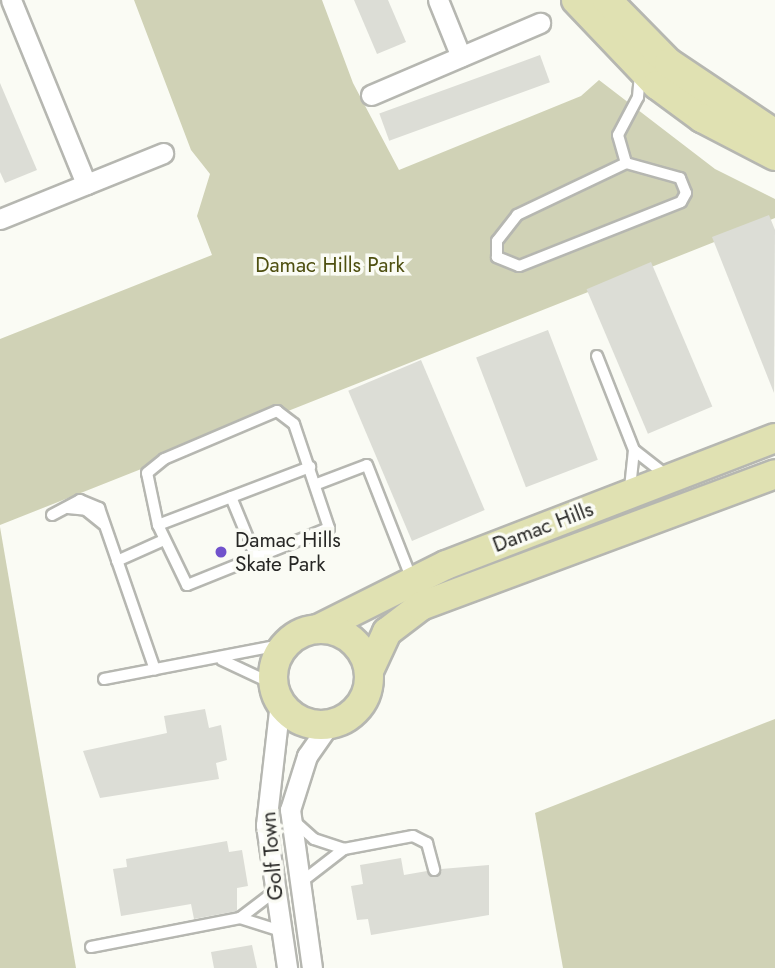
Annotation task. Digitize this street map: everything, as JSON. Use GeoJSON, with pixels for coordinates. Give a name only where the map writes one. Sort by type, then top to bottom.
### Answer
{"type":"FeatureCollection","features":[{"type":"Feature","properties":{"kind":"street"},"geometry":{"type":"LineString","coordinates":[[11,0],[86,184]]}},
{"type":"Feature","properties":{"kind":"street"},"geometry":{"type":"LineString","coordinates":[[438,0],[461,57]]}},
{"type":"Feature","properties":{"kind":"street"},"geometry":{"type":"LineString","coordinates":[[576,0],[639,83],[668,93],[775,156]]}},
{"type":"Feature","properties":{"kind":"street"},"geometry":{"type":"LineString","coordinates":[[607,0],[669,64],[775,135]]}},
{"type":"Feature","properties":{"kind":"street"},"geometry":{"type":"LineString","coordinates":[[371,95],[540,23]]}},
{"type":"Feature","properties":{"kind":"street"},"geometry":{"type":"LineString","coordinates":[[0,219],[163,153]]}},
{"type":"Feature","properties":{"kind":"street","name":"Damac Hills"},"geometry":{"type":"LineString","coordinates":[[318,629],[412,580],[775,438]]}},
{"type":"Feature","properties":{"kind":"street","name":"Damac Hills"},"geometry":{"type":"LineString","coordinates":[[369,671],[387,632],[421,606],[775,474]]}},
{"type":"Feature","properties":{"kind":"street"},"geometry":{"type":"LineString","coordinates":[[318,629],[352,640],[369,671],[359,706],[329,724],[301,720],[276,693],[285,644],[318,629]]}},
{"type":"Feature","properties":{"kind":"street","name":"Golf Town"},"geometry":{"type":"LineString","coordinates":[[276,693],[280,746],[267,808],[274,892],[287,968]]}},
{"type":"Feature","properties":{"kind":"street","name":"Golf Town"},"geometry":{"type":"LineString","coordinates":[[312,968],[291,817],[300,772],[329,724]]}},
{"type":"Feature","properties":{"kind":"lane"},"geometry":{"type":"LineString","coordinates":[[626,163],[618,135],[639,83]]}},
{"type":"Feature","properties":{"kind":"lane"},"geometry":{"type":"LineString","coordinates":[[626,163],[680,178],[686,193],[681,201],[519,266],[497,257],[497,241],[517,215],[626,163]]}},
{"type":"Feature","properties":{"kind":"lane"},"geometry":{"type":"LineString","coordinates":[[597,356],[634,450],[628,495]]}},
{"type":"Feature","properties":{"kind":"lane"},"geometry":{"type":"LineString","coordinates":[[269,414],[290,417],[317,484],[329,528],[257,560],[187,585],[164,540],[145,485],[154,464],[269,414]]}},
{"type":"Feature","properties":{"kind":"lane"},"geometry":{"type":"LineString","coordinates":[[634,450],[672,478]]}},
{"type":"Feature","properties":{"kind":"lane"},"geometry":{"type":"LineString","coordinates":[[317,484],[367,465],[412,580]]}},
{"type":"Feature","properties":{"kind":"lane"},"geometry":{"type":"LineString","coordinates":[[158,525],[310,467]]}},
{"type":"Feature","properties":{"kind":"lane"},"geometry":{"type":"LineString","coordinates":[[232,497],[257,560]]}},
{"type":"Feature","properties":{"kind":"lane"},"geometry":{"type":"LineString","coordinates":[[52,515],[67,508],[94,502],[156,670]]}},
{"type":"Feature","properties":{"kind":"lane"},"geometry":{"type":"LineString","coordinates":[[117,561],[164,540]]}},
{"type":"Feature","properties":{"kind":"lane"},"geometry":{"type":"LineString","coordinates":[[104,679],[285,644]]}},
{"type":"Feature","properties":{"kind":"lane"},"geometry":{"type":"LineString","coordinates":[[218,659],[276,693]]}},
{"type":"Feature","properties":{"kind":"lane"},"geometry":{"type":"LineString","coordinates":[[291,817],[314,839],[344,849],[419,837],[430,847],[434,870]]}},
{"type":"Feature","properties":{"kind":"lane"},"geometry":{"type":"LineString","coordinates":[[299,885],[344,849]]}},
{"type":"Feature","properties":{"kind":"lane"},"geometry":{"type":"LineString","coordinates":[[91,947],[240,918],[274,892]]}},
{"type":"Feature","properties":{"kind":"lane"},"geometry":{"type":"LineString","coordinates":[[240,918],[281,931]]}},
{"type":"Feature","properties":{"kind":"green space","name":"Damac Hills Park"},"geometry":{"type":"Polygon","coordinates":[[[134,0],[322,0],[353,83],[399,170],[581,96],[599,80],[715,169],[775,199],[775,218],[0,525],[0,339],[212,255],[197,216],[210,174],[191,150],[134,0]]]}},
{"type":"Feature","properties":{"kind":"green space"},"geometry":{"type":"Polygon","coordinates":[[[0,527],[76,968],[0,968],[0,527]]]}},
{"type":"Feature","properties":{"kind":"green space"},"geometry":{"type":"Polygon","coordinates":[[[775,719],[775,968],[563,968],[535,813],[775,719]]]}},
{"type":"Feature","properties":{"kind":"building"},"geometry":{"type":"Polygon","coordinates":[[[354,0],[388,0],[406,42],[377,54],[354,0]]]}},
{"type":"Feature","properties":{"kind":"building"},"geometry":{"type":"Polygon","coordinates":[[[540,55],[550,82],[389,141],[379,113],[540,55]]]}},
{"type":"Feature","properties":{"kind":"building"},"geometry":{"type":"Polygon","coordinates":[[[0,83],[37,170],[5,183],[0,172],[0,83]]]}},
{"type":"Feature","properties":{"kind":"building"},"geometry":{"type":"Polygon","coordinates":[[[769,215],[775,230],[774,393],[712,237],[769,215]]]}},
{"type":"Feature","properties":{"kind":"building"},"geometry":{"type":"Polygon","coordinates":[[[651,262],[712,407],[648,434],[587,289],[651,262]]]}},
{"type":"Feature","properties":{"kind":"building"},"geometry":{"type":"Polygon","coordinates":[[[548,330],[598,460],[526,487],[476,358],[548,330]]]}},
{"type":"Feature","properties":{"kind":"building"},"geometry":{"type":"Polygon","coordinates":[[[421,360],[485,510],[412,541],[348,391],[421,360]]]}},
{"type":"Feature","properties":{"kind":"building"},"geometry":{"type":"Polygon","coordinates":[[[205,709],[209,728],[221,725],[227,760],[216,763],[219,779],[100,798],[83,751],[167,733],[164,716],[205,709]]]}},
{"type":"Feature","properties":{"kind":"building"},"geometry":{"type":"Polygon","coordinates":[[[227,841],[229,852],[242,850],[248,886],[237,888],[237,911],[194,919],[191,904],[121,916],[113,869],[127,867],[126,859],[227,841]]]}},
{"type":"Feature","properties":{"kind":"building"},"geometry":{"type":"Polygon","coordinates":[[[401,858],[404,875],[427,871],[433,877],[441,869],[489,865],[489,915],[371,935],[368,919],[357,920],[351,886],[363,884],[360,865],[401,858]]]}},
{"type":"Feature","properties":{"kind":"building"},"geometry":{"type":"Polygon","coordinates":[[[252,945],[257,968],[214,968],[211,952],[252,945]]]}},
{"type":"Feature","properties":{"kind":"place","name":"Damac Hills Skate Park"},"geometry":{"type":"Point","coordinates":[221,552]}}]}
